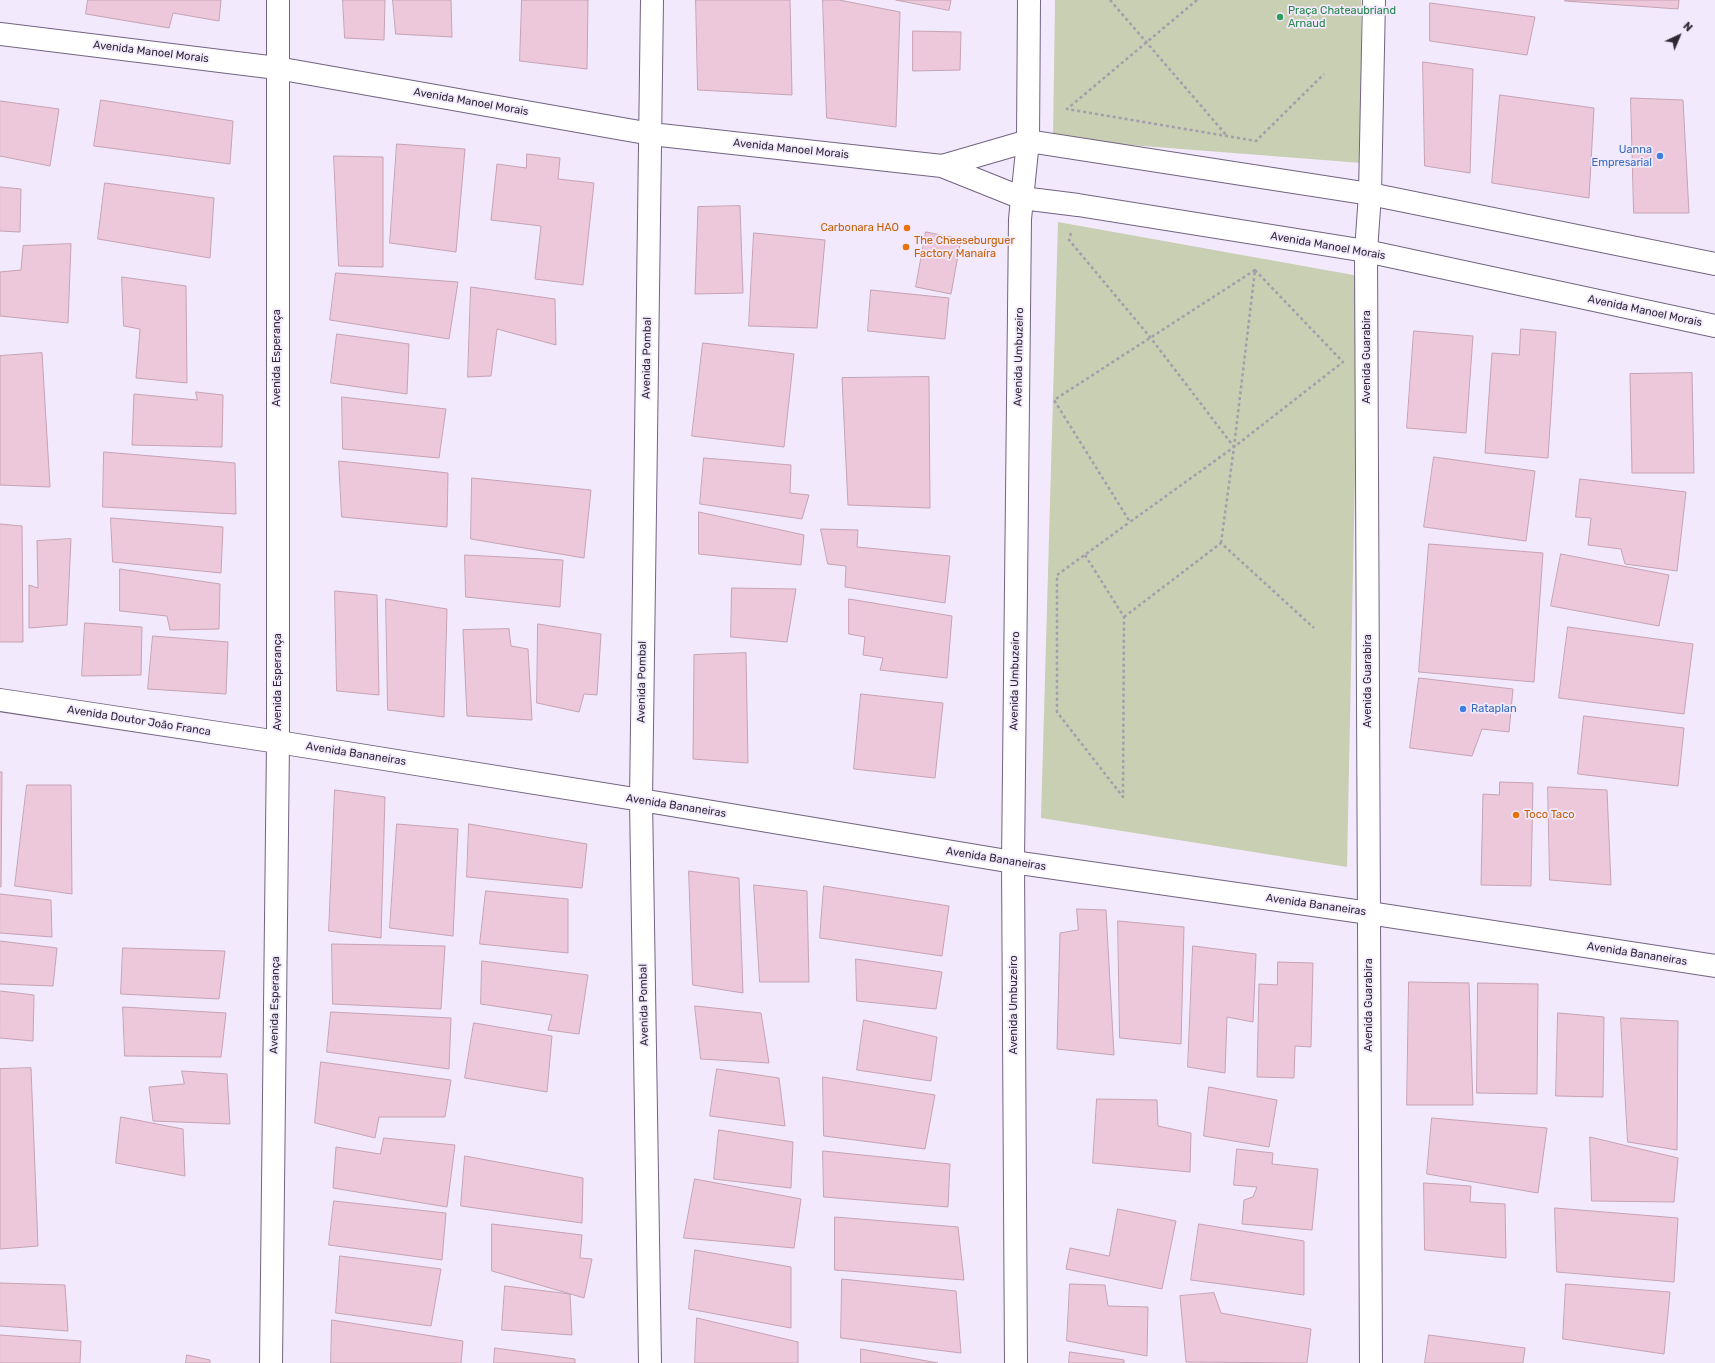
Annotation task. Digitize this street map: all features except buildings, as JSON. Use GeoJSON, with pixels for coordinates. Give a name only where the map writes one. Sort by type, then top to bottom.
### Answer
{"type":"FeatureCollection","features":[{"type":"Feature","properties":{"kind":"street","name":"Avenida Esperança"},"geometry":{"type":"LineString","coordinates":[[271,1363],[278,742],[278,0]]}},
{"type":"Feature","properties":{"kind":"street","name":"Avenida Pombal"},"geometry":{"type":"LineString","coordinates":[[650,1363],[641,800],[652,0]]}},
{"type":"Feature","properties":{"kind":"street","name":"Avenida Umbuzeiro"},"geometry":{"type":"LineString","coordinates":[[1016,1363],[1013,862],[1020,219],[1028,141],[1029,0]]}},
{"type":"Feature","properties":{"kind":"street","name":"Avenida Guarabira"},"geometry":{"type":"LineString","coordinates":[[1371,1363],[1366,251],[1370,194],[1374,0]]}},
{"type":"Feature","properties":{"kind":"street","name":"Avenida Manoel Morais"},"geometry":{"type":"LineString","coordinates":[[0,34],[277,68],[651,134],[942,166],[1022,198],[1078,205],[1366,251],[1715,326]]}},
{"type":"Feature","properties":{"kind":"street","name":"Avenida Manoel Morais"},"geometry":{"type":"LineString","coordinates":[[942,166],[1028,141],[1370,194],[1715,264]]}},
{"type":"Feature","properties":{"kind":"street","name":"Avenida Doutor João Franca"},"geometry":{"type":"LineString","coordinates":[[0,700],[278,742]]}},
{"type":"Feature","properties":{"kind":"street","name":"Avenida Bananeiras"},"geometry":{"type":"LineString","coordinates":[[278,742],[641,800],[1013,862],[1368,913],[1715,966]]}},
{"type":"Feature","properties":{"kind":"path"},"geometry":{"type":"LineString","coordinates":[[1110,0],[1227,136]]}},
{"type":"Feature","properties":{"kind":"path"},"geometry":{"type":"LineString","coordinates":[[1197,0],[1067,109],[1256,141],[1324,74]]}},
{"type":"Feature","properties":{"kind":"path"},"geometry":{"type":"LineString","coordinates":[[1078,205],[1069,240],[1150,337],[1234,447]]}},
{"type":"Feature","properties":{"kind":"path"},"geometry":{"type":"LineString","coordinates":[[1130,522],[1054,400],[1255,270]]}},
{"type":"Feature","properties":{"kind":"path"},"geometry":{"type":"LineString","coordinates":[[1124,617],[1221,542],[1255,270]]}},
{"type":"Feature","properties":{"kind":"path"},"geometry":{"type":"LineString","coordinates":[[1085,555],[1124,617],[1123,797],[1058,712],[1057,575],[1234,447],[1344,362],[1255,270]]}},
{"type":"Feature","properties":{"kind":"path"},"geometry":{"type":"LineString","coordinates":[[1221,542],[1314,628]]}},
{"type":"Feature","properties":{"kind":"green space","name":"Praça Chateaubriand Arnaud"},"geometry":{"type":"Polygon","coordinates":[[[1055,0],[1361,0],[1362,163],[1053,139],[1055,0]]]}},
{"type":"Feature","properties":{"kind":"green space"},"geometry":{"type":"Polygon","coordinates":[[[1058,222],[1359,276],[1347,867],[1041,818],[1058,222]]]}},
{"type":"Feature","properties":{"kind":"place","name":"Praça Chateaubriand Arnaud"},"geometry":{"type":"Point","coordinates":[1280,17]}},
{"type":"Feature","properties":{"kind":"place","name":"Uanna Empresarial"},"geometry":{"type":"Point","coordinates":[1660,156]}},
{"type":"Feature","properties":{"kind":"place","name":"Carbonara HAO"},"geometry":{"type":"Point","coordinates":[907,228]}},
{"type":"Feature","properties":{"kind":"place","name":"The Cheeseburguer Factory Manaíra"},"geometry":{"type":"Point","coordinates":[906,247]}},
{"type":"Feature","properties":{"kind":"place","name":"Rataplan"},"geometry":{"type":"Point","coordinates":[1463,709]}},
{"type":"Feature","properties":{"kind":"place","name":"Toco Taco"},"geometry":{"type":"Point","coordinates":[1516,815]}}]}
